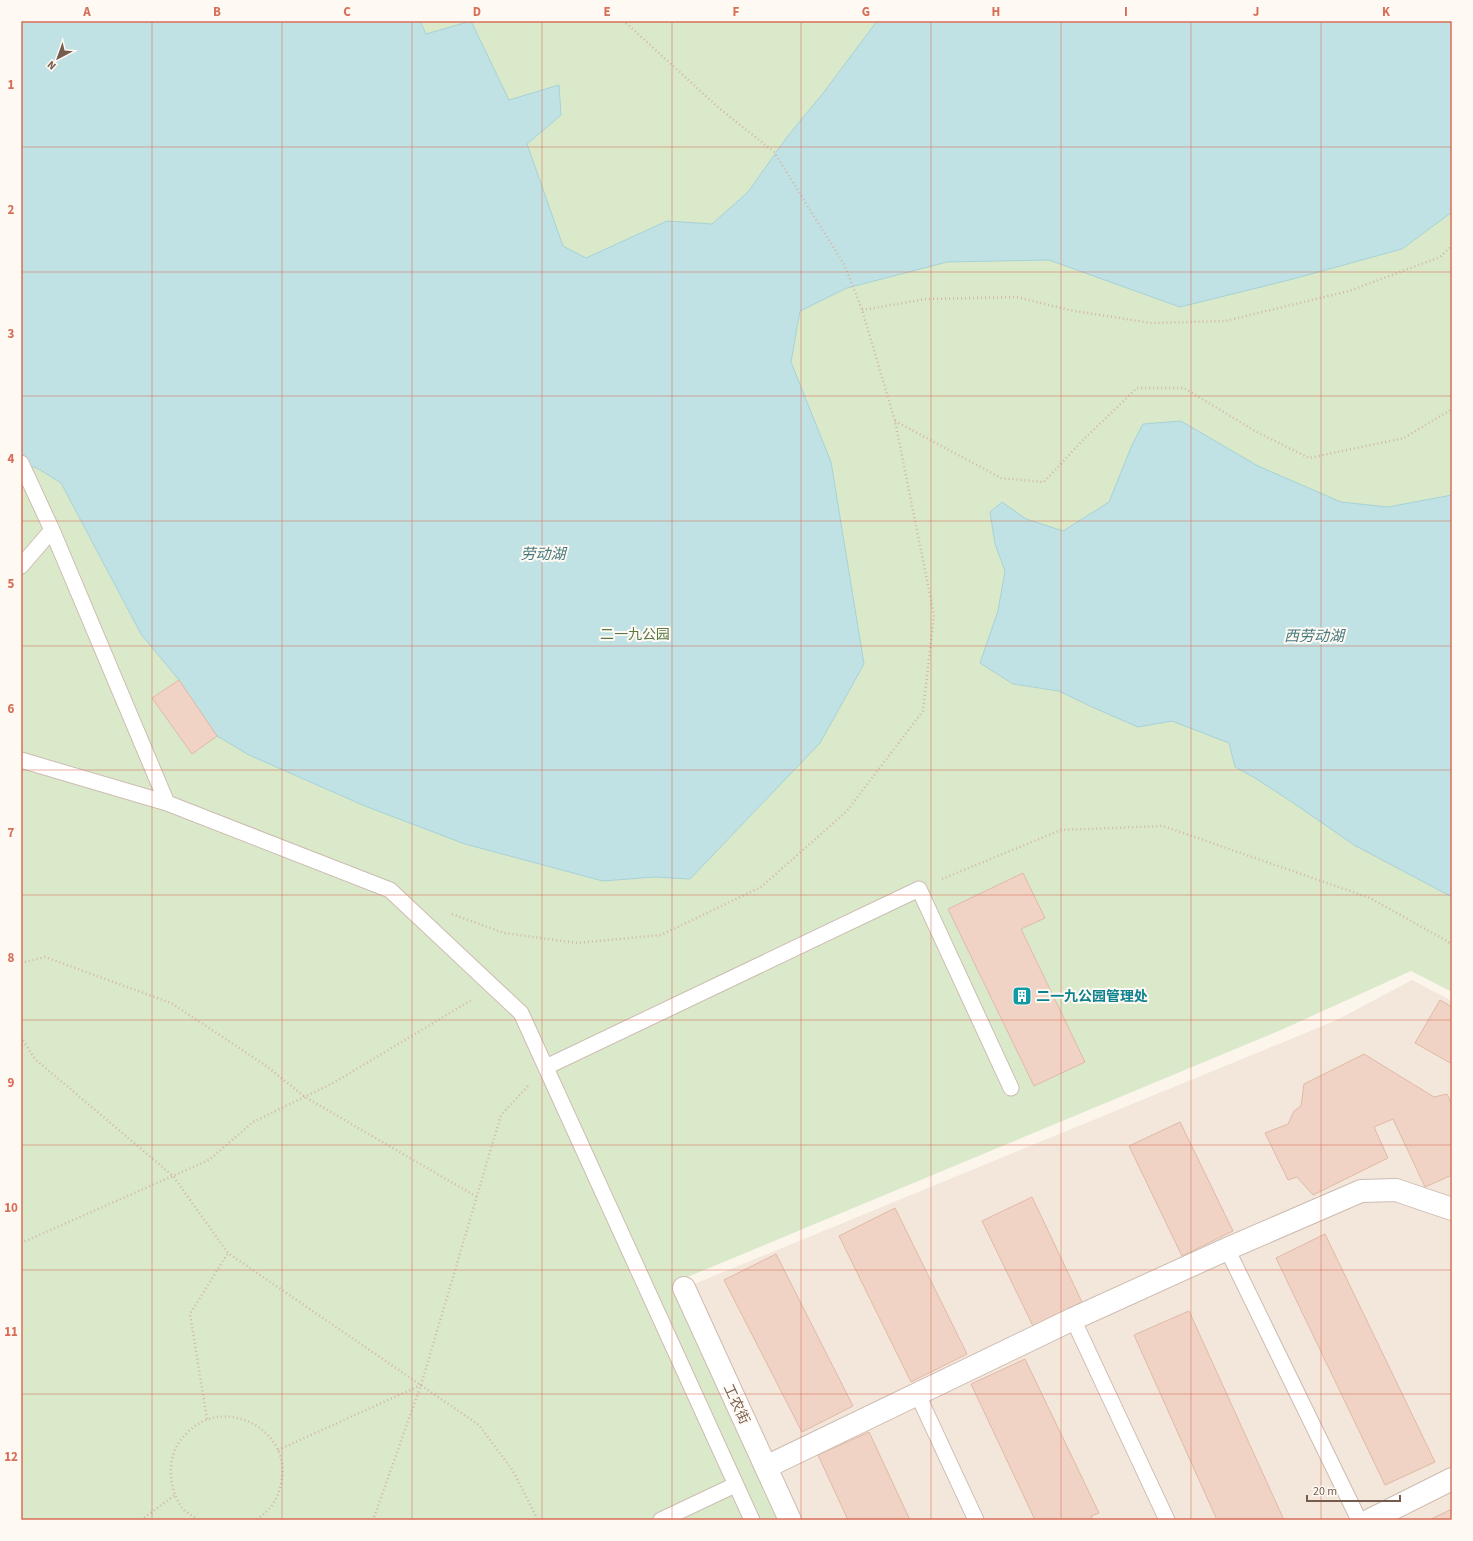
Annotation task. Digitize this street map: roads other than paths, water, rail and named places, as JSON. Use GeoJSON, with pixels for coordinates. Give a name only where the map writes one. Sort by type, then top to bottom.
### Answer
{"type":"FeatureCollection","features":[{"type":"Feature","properties":{"kind":"street"},"geometry":{"type":"LineString","coordinates":[[766,1467],[1073,1319],[1227,1249],[1361,1191],[1396,1190],[1452,1209]]}},
{"type":"Feature","properties":{"kind":"street","name":"工农街"},"geometry":{"type":"LineString","coordinates":[[684,1288],[790,1520]]}},
{"type":"Feature","properties":{"kind":"street"},"geometry":{"type":"LineString","coordinates":[[1370,1520],[1452,1479]]}},
{"type":"Feature","properties":{"kind":"lane"},"geometry":{"type":"LineString","coordinates":[[21,463],[52,530],[167,803]]}},
{"type":"Feature","properties":{"kind":"lane"},"geometry":{"type":"LineString","coordinates":[[21,566],[52,530]]}},
{"type":"Feature","properties":{"kind":"lane"},"geometry":{"type":"LineString","coordinates":[[21,760],[167,803],[390,890],[521,1013],[752,1520]]}},
{"type":"Feature","properties":{"kind":"lane"},"geometry":{"type":"LineString","coordinates":[[546,1067],[919,889],[1011,1088]]}},
{"type":"Feature","properties":{"kind":"lane"},"geometry":{"type":"LineString","coordinates":[[1227,1249],[1359,1520]]}},
{"type":"Feature","properties":{"kind":"lane"},"geometry":{"type":"LineString","coordinates":[[1073,1319],[1167,1520]]}},
{"type":"Feature","properties":{"kind":"lane"},"geometry":{"type":"LineString","coordinates":[[917,1393],[976,1520]]}},
{"type":"Feature","properties":{"kind":"lane"},"geometry":{"type":"LineString","coordinates":[[661,1520],[735,1485]]}},
{"type":"Feature","properties":{"kind":"water","name":"劳动湖"},"geometry":{"type":"Polygon","coordinates":[[[21,21],[420,21],[426,34],[471,21],[509,100],[559,85],[561,115],[527,144],[563,246],[586,258],[667,221],[712,224],[748,192],[787,137],[824,92],[877,21],[1452,21],[1452,212],[1402,249],[1289,280],[1180,307],[1049,260],[947,262],[847,288],[800,311],[791,362],[831,462],[864,664],[820,743],[690,879],[654,877],[603,881],[465,844],[365,806],[249,755],[217,736],[179,680],[141,634],[61,483],[37,468],[21,463],[21,21]]]}},
{"type":"Feature","properties":{"kind":"water","name":"西劳动湖"},"geometry":{"type":"Polygon","coordinates":[[[1181,421],[1258,466],[1341,502],[1388,507],[1452,495],[1452,897],[1354,845],[1295,804],[1235,767],[1229,743],[1172,721],[1138,727],[1059,691],[1013,684],[980,663],[998,611],[1005,571],[995,544],[990,512],[1002,502],[1026,519],[1063,531],[1109,502],[1132,445],[1143,424],[1181,421]]]}},
{"type":"Feature","properties":{"kind":"place","name":"二一九公园管理处"},"geometry":{"type":"Point","coordinates":[1022,996]}},
{"type":"Feature","properties":{"kind":"park label","name":"二一九公园"},"geometry":{"type":"Point","coordinates":[635,634]}}]}
